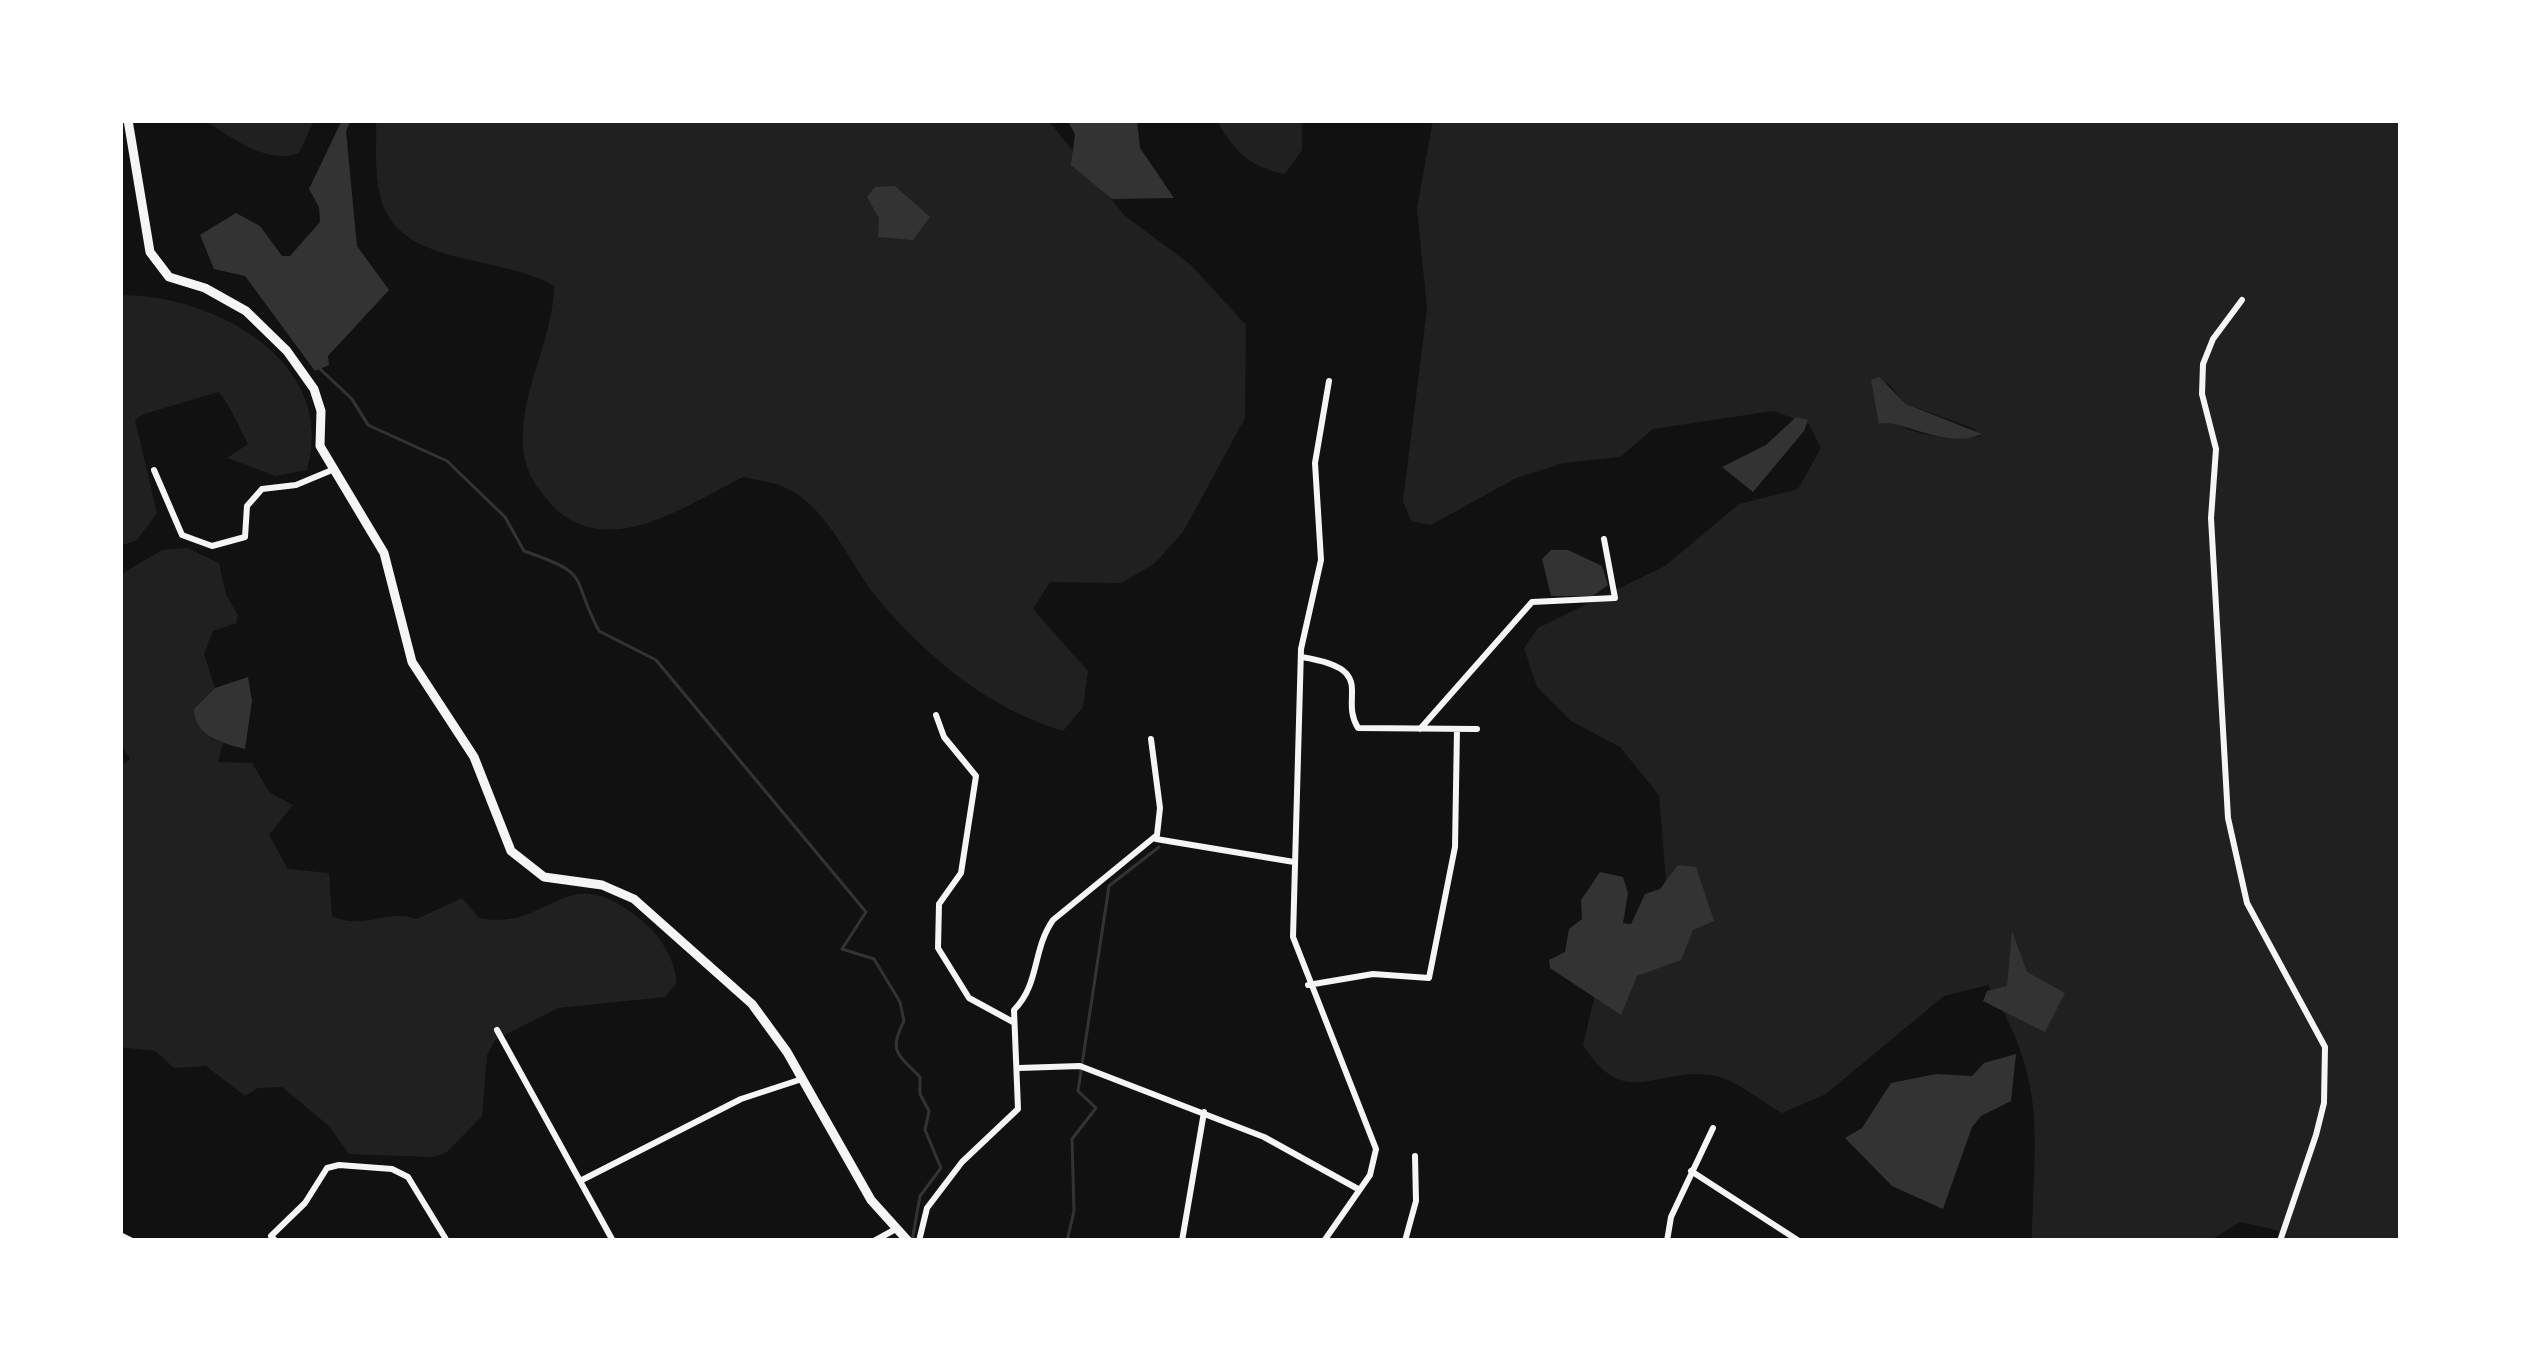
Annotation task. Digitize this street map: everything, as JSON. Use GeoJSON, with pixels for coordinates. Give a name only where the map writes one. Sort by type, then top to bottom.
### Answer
{"type":"FeatureCollection","features":[{"type":"Feature","properties":{"kind":"main road"},"geometry":{"type":"LineString","coordinates":[[128,120],[150,252],[169,277],[205,288],[246,311],[314,388],[321,411],[320,446],[384,553],[412,662],[474,757],[511,851],[544,877],[602,885],[634,899],[752,1004],[802,1079],[871,1200],[906,1240]]}},
{"type":"Feature","properties":{"kind":"street"},"geometry":{"type":"LineString","coordinates":[[2242,300],[2213,339],[2203,364],[2202,394],[2216,449],[2211,518],[2228,818],[2247,903],[2325,1047],[2320,1119],[2280,1241]]}},
{"type":"Feature","properties":{"kind":"street"},"geometry":{"type":"LineString","coordinates":[[1324,1241],[1370,1175],[1376,1149],[1292,937],[1300,657],[1321,560],[1315,463],[1329,381]]}},
{"type":"Feature","properties":{"kind":"street"},"geometry":{"type":"LineString","coordinates":[[154,470],[182,535],[212,546],[245,537],[247,506],[262,489],[296,485],[332,470]]}},
{"type":"Feature","properties":{"kind":"street"},"geometry":{"type":"LineString","coordinates":[[1420,729],[1532,602],[1615,598],[1604,539]]}},
{"type":"Feature","properties":{"kind":"street"},"geometry":{"type":"LineString","coordinates":[[1300,657],[1327,661],[1351,682],[1358,728],[1477,730]]}},
{"type":"Feature","properties":{"kind":"street"},"geometry":{"type":"LineString","coordinates":[[936,715],[944,737],[976,776],[961,872],[939,904],[938,948],[969,998],[1013,1022]]}},
{"type":"Feature","properties":{"kind":"street"},"geometry":{"type":"LineString","coordinates":[[1308,985],[1373,974],[1429,978],[1455,847],[1457,729]]}},
{"type":"Feature","properties":{"kind":"street"},"geometry":{"type":"LineString","coordinates":[[919,1241],[927,1208],[955,1172],[1012,1120],[1020,1096],[1014,1010],[1031,992],[1040,938],[1053,920],[1153,839],[1160,808],[1151,739]]}},
{"type":"Feature","properties":{"kind":"street"},"geometry":{"type":"LineString","coordinates":[[1153,839],[1294,862]]}},
{"type":"Feature","properties":{"kind":"street"},"geometry":{"type":"LineString","coordinates":[[497,1030],[613,1241]]}},
{"type":"Feature","properties":{"kind":"street"},"geometry":{"type":"LineString","coordinates":[[1019,1068],[1080,1066],[1264,1137],[1358,1189]]}},
{"type":"Feature","properties":{"kind":"street"},"geometry":{"type":"LineString","coordinates":[[580,1181],[741,1099],[802,1079]]}},
{"type":"Feature","properties":{"kind":"street"},"geometry":{"type":"LineString","coordinates":[[1183,1241],[1204,1112]]}},
{"type":"Feature","properties":{"kind":"street"},"geometry":{"type":"LineString","coordinates":[[1667,1241],[1671,1217],[1713,1128]]}},
{"type":"Feature","properties":{"kind":"street"},"geometry":{"type":"LineString","coordinates":[[1405,1241],[1416,1202],[1415,1156]]}},
{"type":"Feature","properties":{"kind":"street"},"geometry":{"type":"LineString","coordinates":[[276,1241],[271,1236],[304,1203],[327,1168],[339,1165],[392,1169],[408,1177],[447,1241]]}},
{"type":"Feature","properties":{"kind":"street"},"geometry":{"type":"LineString","coordinates":[[1691,1171],[1799,1241]]}},
{"type":"Feature","properties":{"kind":"street"},"geometry":{"type":"LineString","coordinates":[[874,1241],[894,1230]]}},
{"type":"Feature","properties":{"kind":"street"},"geometry":{"type":"LineString","coordinates":[[120,1234],[132,1241]]}},
{"type":"Feature","properties":{"kind":"shaded area"},"geometry":{"type":"Polygon","coordinates":[[[204,120],[314,120],[299,153],[287,156],[249,147],[204,120]]]}},
{"type":"Feature","properties":{"kind":"shaded area"},"geometry":{"type":"Polygon","coordinates":[[[342,120],[351,120],[346,131],[357,246],[389,290],[328,356],[329,365],[315,371],[245,276],[214,269],[200,235],[236,213],[260,226],[282,256],[290,256],[320,222],[319,207],[309,189],[342,120]]]}},
{"type":"Feature","properties":{"kind":"shaded area"},"geometry":{"type":"Polygon","coordinates":[[[376,120],[1048,120],[1124,215],[1191,265],[1246,325],[1245,418],[1183,532],[1154,564],[1121,583],[1050,582],[1033,609],[1088,671],[1083,707],[1063,731],[987,696],[921,645],[871,590],[816,511],[783,487],[743,477],[668,515],[616,529],[591,528],[567,517],[534,482],[523,440],[525,411],[554,286],[507,268],[428,248],[406,236],[390,219],[380,195],[376,120]]]}},
{"type":"Feature","properties":{"kind":"shaded area"},"geometry":{"type":"Polygon","coordinates":[[[1067,120],[1137,120],[1140,148],[1174,198],[1112,199],[1071,165],[1075,134],[1067,120]]]}},
{"type":"Feature","properties":{"kind":"shaded area"},"geometry":{"type":"Polygon","coordinates":[[[1217,120],[1302,120],[1302,150],[1285,174],[1273,171],[1244,156],[1217,120]]]}},
{"type":"Feature","properties":{"kind":"shaded area"},"geometry":{"type":"Polygon","coordinates":[[[1433,120],[2401,120],[2401,1241],[2290,1241],[2276,1230],[2240,1222],[2209,1241],[2032,1241],[2035,1138],[2029,1080],[2007,1019],[1988,985],[1944,996],[1826,1094],[1782,1113],[1724,1078],[1695,1074],[1629,1082],[1599,1066],[1583,1045],[1596,990],[1649,922],[1666,879],[1659,795],[1620,747],[1571,721],[1537,687],[1524,648],[1538,628],[1665,566],[1739,504],[1798,489],[1821,448],[1809,424],[1773,411],[1653,429],[1620,457],[1564,463],[1516,478],[1431,525],[1411,521],[1403,501],[1427,309],[1417,209],[1433,120]],[[1887,382],[1889,420],[1933,436],[1980,437],[1975,429],[1906,404],[1887,382]]]}},
{"type":"Feature","properties":{"kind":"shaded area"},"geometry":{"type":"Polygon","coordinates":[[[895,186],[930,217],[913,240],[878,237],[879,218],[867,197],[875,187],[895,186]]]}},
{"type":"Feature","properties":{"kind":"shaded area"},"geometry":{"type":"Polygon","coordinates":[[[120,295],[192,306],[260,341],[286,366],[304,396],[312,431],[307,470],[276,476],[227,458],[248,444],[218,392],[144,414],[135,420],[157,513],[137,540],[120,546],[120,295]]]}},
{"type":"Feature","properties":{"kind":"shaded area"},"geometry":{"type":"Polygon","coordinates":[[[1879,377],[1906,404],[1982,434],[1953,439],[1879,424],[1871,380],[1879,377]]]}},
{"type":"Feature","properties":{"kind":"shaded area"},"geometry":{"type":"Polygon","coordinates":[[[1796,417],[1808,420],[1804,431],[1753,492],[1722,467],[1766,445],[1796,417]]]}},
{"type":"Feature","properties":{"kind":"shaded area"},"geometry":{"type":"Polygon","coordinates":[[[187,548],[219,563],[226,594],[238,615],[236,623],[213,631],[204,654],[215,688],[194,709],[211,738],[223,743],[218,762],[252,763],[270,793],[293,805],[269,835],[288,869],[329,873],[332,916],[353,921],[396,916],[417,919],[462,898],[479,918],[505,920],[578,894],[597,895],[649,927],[672,961],[676,984],[665,997],[558,1008],[495,1040],[487,1055],[482,1116],[446,1153],[432,1157],[349,1154],[330,1127],[282,1087],[258,1088],[245,1096],[206,1066],[174,1068],[155,1051],[120,1047],[120,767],[130,759],[120,743],[120,575],[162,550],[187,548]]]}},
{"type":"Feature","properties":{"kind":"shaded area"},"geometry":{"type":"Polygon","coordinates":[[[1551,550],[1568,550],[1602,566],[1608,585],[1593,596],[1551,596],[1542,559],[1551,550]]]}},
{"type":"Feature","properties":{"kind":"shaded area"},"geometry":{"type":"Polygon","coordinates":[[[248,677],[252,701],[245,749],[204,732],[194,709],[215,688],[248,677]]]}},
{"type":"Feature","properties":{"kind":"shaded area"},"geometry":{"type":"Polygon","coordinates":[[[1678,865],[1696,867],[1714,921],[1693,930],[1681,960],[1637,976],[1621,1015],[1550,968],[1549,960],[1565,952],[1569,929],[1582,919],[1581,900],[1600,872],[1623,877],[1628,893],[1623,923],[1631,924],[1645,894],[1660,889],[1678,865]]]}},
{"type":"Feature","properties":{"kind":"shaded area"},"geometry":{"type":"Polygon","coordinates":[[[2012,931],[2027,972],[2065,993],[2045,1032],[1983,1001],[1987,991],[2007,986],[2012,931]]]}},
{"type":"Feature","properties":{"kind":"shaded area"},"geometry":{"type":"Polygon","coordinates":[[[2016,1054],[2011,1101],[1981,1116],[1972,1127],[1943,1209],[1892,1186],[1845,1138],[1862,1128],[1891,1083],[1936,1074],[1972,1076],[1984,1063],[2016,1054]]]}},
{"type":"Feature","properties":{"kind":"waterway"},"geometry":{"type":"LineString","coordinates":[[318,367],[352,399],[368,425],[447,461],[505,517],[524,551],[571,572],[599,631],[656,660],[866,912],[842,949],[874,959],[900,1002],[904,1021],[896,1046],[920,1077],[920,1094],[929,1111],[925,1130],[941,1168],[920,1196],[912,1241]]}},
{"type":"Feature","properties":{"kind":"waterway"},"geometry":{"type":"LineString","coordinates":[[1067,1241],[1074,1211],[1072,1139],[1096,1108],[1078,1091],[1109,886],[1159,847]]}}]}
